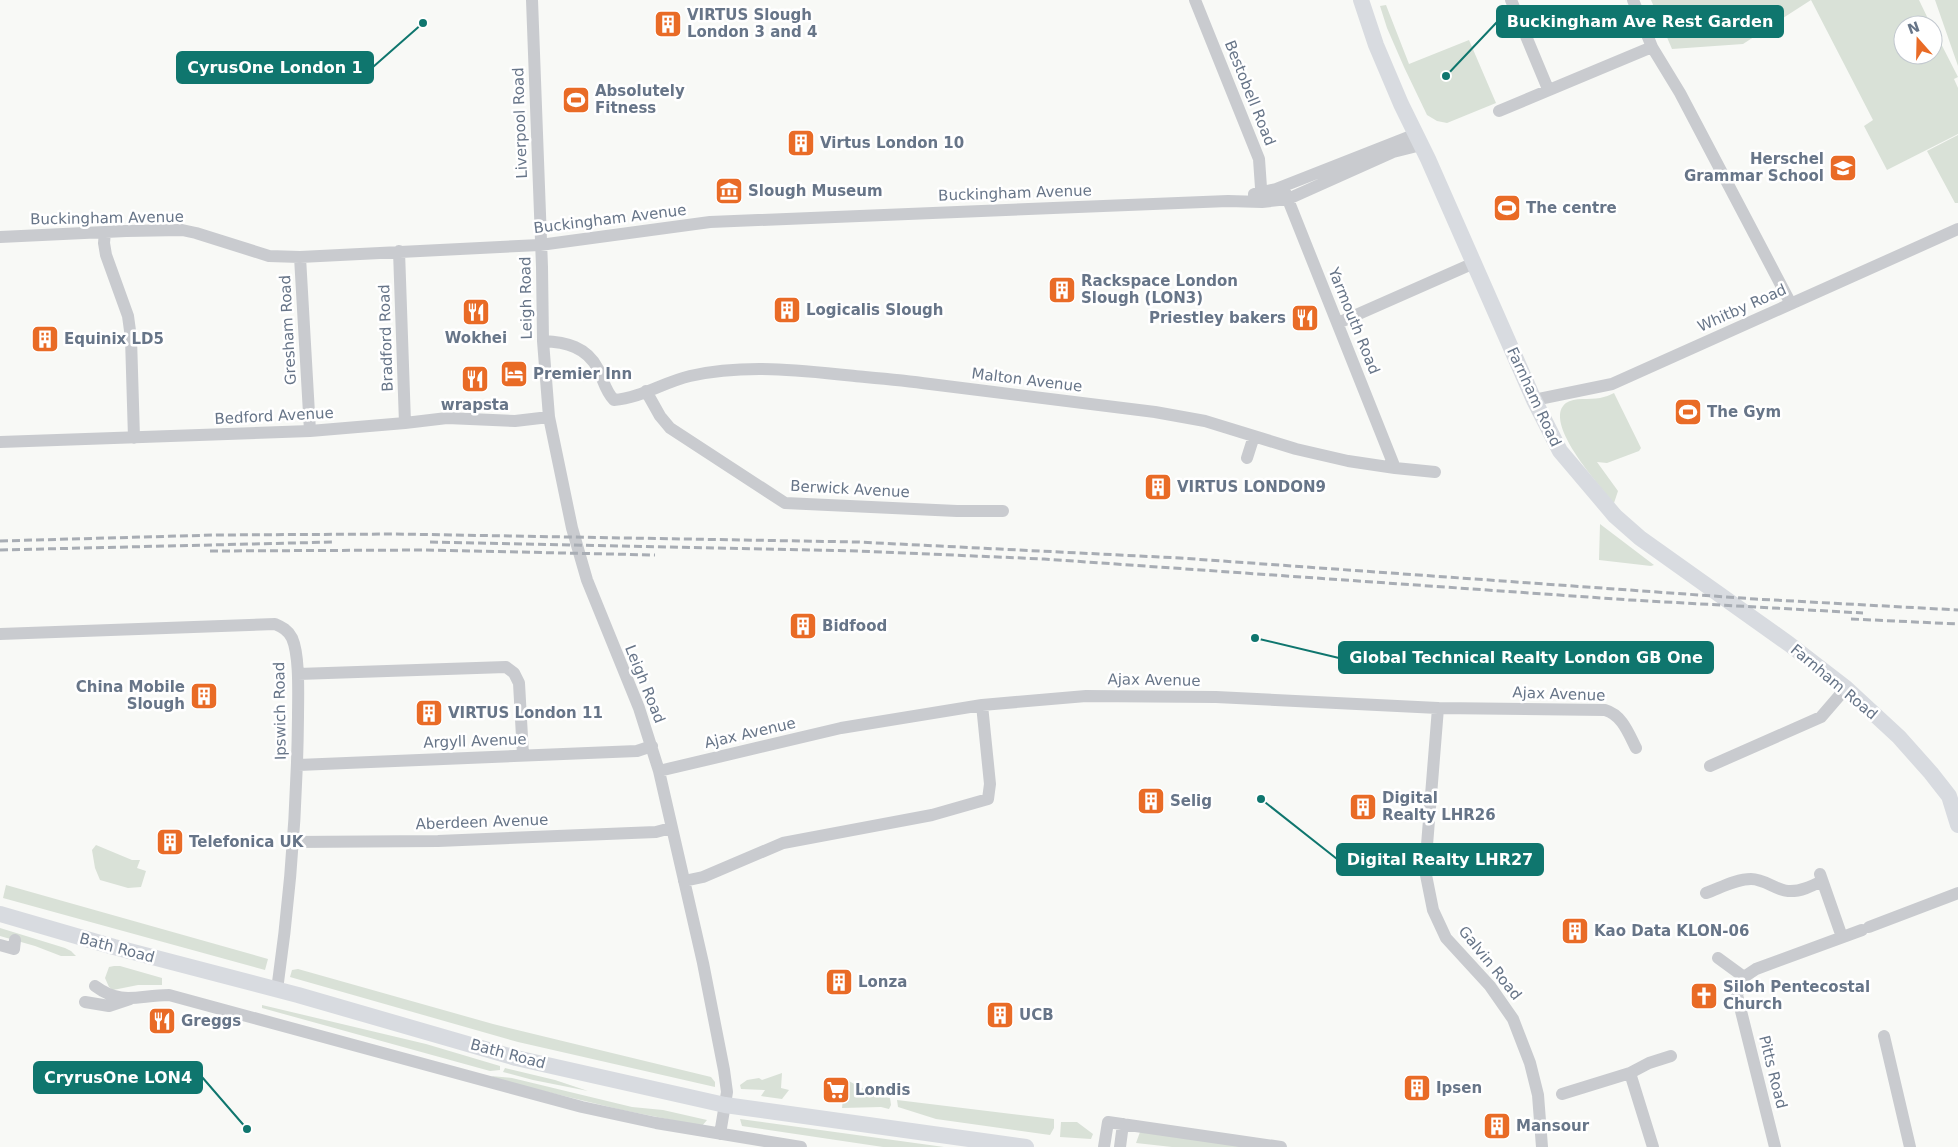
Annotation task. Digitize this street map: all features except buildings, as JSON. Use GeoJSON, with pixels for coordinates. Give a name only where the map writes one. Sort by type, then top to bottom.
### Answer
{"type":"FeatureCollection","features":[{"type":"Feature","properties":{"kind":"main road","name":"Farnham Road"},"geometry":{"type":"LineString","coordinates":[[1361,0],[1376,45],[1534,400],[1560,451],[1615,516],[1640,538],[1827,672],[1899,737],[1949,796],[1958,825]]}},
{"type":"Feature","properties":{"kind":"main road","name":"Bath Road"},"geometry":{"type":"LineString","coordinates":[[0,914],[516,1058],[725,1105],[1026,1147]]}},
{"type":"Feature","properties":{"kind":"street","name":"Liverpool Road"},"geometry":{"type":"LineString","coordinates":[[532,0],[540,246]]}},
{"type":"Feature","properties":{"kind":"street","name":"Bestobell Road"},"geometry":{"type":"LineString","coordinates":[[1195,0],[1259,159],[1261,197]]}},
{"type":"Feature","properties":{"kind":"street"},"geometry":{"type":"LineString","coordinates":[[1511,0],[1548,89]]}},
{"type":"Feature","properties":{"kind":"street"},"geometry":{"type":"LineString","coordinates":[[1633,0],[1652,47],[1680,93],[1791,304]]}},
{"type":"Feature","properties":{"kind":"street"},"geometry":{"type":"LineString","coordinates":[[1499,111],[1652,47]]}},
{"type":"Feature","properties":{"kind":"street","name":"Buckingham Avenue"},"geometry":{"type":"LineString","coordinates":[[1261,197],[1283,186],[1418,140]]}},
{"type":"Feature","properties":{"kind":"street","name":"Buckingham Avenue"},"geometry":{"type":"LineString","coordinates":[[0,237],[182,230],[269,256],[300,257],[540,246],[710,222],[1228,201],[1261,197],[1288,199],[1418,140]]}},
{"type":"Feature","properties":{"kind":"street","name":"Yarmouth Road"},"geometry":{"type":"LineString","coordinates":[[1283,186],[1395,468]]}},
{"type":"Feature","properties":{"kind":"street","name":"Whitby Road"},"geometry":{"type":"LineString","coordinates":[[1534,400],[1612,384],[1958,229]]}},
{"type":"Feature","properties":{"kind":"street"},"geometry":{"type":"LineString","coordinates":[[105,232],[106,255],[128,316],[132,338],[134,438]]}},
{"type":"Feature","properties":{"kind":"street","name":"Leigh Road"},"geometry":{"type":"LineString","coordinates":[[540,246],[543,341],[549,417],[572,528],[587,580],[639,708],[659,771],[722,1054],[727,1092],[720,1134]]}},
{"type":"Feature","properties":{"kind":"street","name":"Bradford Road"},"geometry":{"type":"LineString","coordinates":[[399,251],[405,424]]}},
{"type":"Feature","properties":{"kind":"street","name":"Gresham Road"},"geometry":{"type":"LineString","coordinates":[[300,257],[310,431]]}},
{"type":"Feature","properties":{"kind":"street"},"geometry":{"type":"LineString","coordinates":[[1338,323],[1474,263]]}},
{"type":"Feature","properties":{"kind":"street","name":"Malton Avenue"},"geometry":{"type":"LineString","coordinates":[[543,341],[561,341],[581,349],[590,357],[598,369],[607,393],[614,400],[627,399],[690,376],[738,370],[803,370],[897,379],[1155,412],[1205,421],[1305,451],[1348,461],[1435,472]]}},
{"type":"Feature","properties":{"kind":"street","name":"Berwick Avenue"},"geometry":{"type":"LineString","coordinates":[[646,391],[660,416],[670,428],[785,503],[957,511],[1003,511]]}},
{"type":"Feature","properties":{"kind":"street","name":"Bedford Avenue"},"geometry":{"type":"LineString","coordinates":[[0,442],[310,431],[405,424],[448,418],[515,421],[549,417]]}},
{"type":"Feature","properties":{"kind":"street"},"geometry":{"type":"LineString","coordinates":[[1247,458],[1254,436]]}},
{"type":"Feature","properties":{"kind":"street","name":"Ipswich Road"},"geometry":{"type":"LineString","coordinates":[[0,634],[275,624],[284,628],[292,639],[298,674],[298,765],[293,842],[277,990]]}},
{"type":"Feature","properties":{"kind":"street"},"geometry":{"type":"LineString","coordinates":[[298,674],[506,667],[514,673],[519,683],[522,755]]}},
{"type":"Feature","properties":{"kind":"street"},"geometry":{"type":"LineString","coordinates":[[1710,766],[1728,763],[1821,717],[1846,688]]}},
{"type":"Feature","properties":{"kind":"street","name":"Ajax Avenue"},"geometry":{"type":"LineString","coordinates":[[659,771],[841,728],[982,706],[1086,696],[1144,695],[1438,708],[1605,710],[1614,713],[1626,728],[1636,748]]}},
{"type":"Feature","properties":{"kind":"street"},"geometry":{"type":"LineString","coordinates":[[684,881],[728,867],[783,843],[932,814],[988,799],[990,784],[982,706]]}},
{"type":"Feature","properties":{"kind":"street","name":"Galvin Road"},"geometry":{"type":"LineString","coordinates":[[1438,708],[1425,870],[1428,891],[1433,910],[1446,938],[1490,986],[1514,1018],[1530,1063],[1538,1095],[1542,1147]]}},
{"type":"Feature","properties":{"kind":"street","name":"Argyll Avenue"},"geometry":{"type":"LineString","coordinates":[[298,765],[637,751],[652,746]]}},
{"type":"Feature","properties":{"kind":"street","name":"Aberdeen Avenue"},"geometry":{"type":"LineString","coordinates":[[293,842],[438,840],[656,832],[671,828]]}},
{"type":"Feature","properties":{"kind":"street"},"geometry":{"type":"LineString","coordinates":[[1706,893],[1735,882],[1751,879],[1764,881],[1786,892],[1798,891],[1821,878],[1842,937]]}},
{"type":"Feature","properties":{"kind":"street"},"geometry":{"type":"LineString","coordinates":[[1718,958],[1744,977],[1756,969],[1958,893]]}},
{"type":"Feature","properties":{"kind":"street"},"geometry":{"type":"LineString","coordinates":[[0,945],[14,949],[16,940]]}},
{"type":"Feature","properties":{"kind":"street","name":"Pitts Road"},"geometry":{"type":"LineString","coordinates":[[1744,977],[1737,995],[1775,1147]]}},
{"type":"Feature","properties":{"kind":"street"},"geometry":{"type":"LineString","coordinates":[[95,986],[112,996],[130,999]]}},
{"type":"Feature","properties":{"kind":"street"},"geometry":{"type":"LineString","coordinates":[[85,1002],[109,1006],[130,999],[153,995],[169,995],[582,1107],[656,1123],[801,1147]]}},
{"type":"Feature","properties":{"kind":"street"},"geometry":{"type":"LineString","coordinates":[[1884,1036],[1910,1147]]}},
{"type":"Feature","properties":{"kind":"street"},"geometry":{"type":"LineString","coordinates":[[1562,1094],[1630,1074],[1649,1063],[1671,1056]]}},
{"type":"Feature","properties":{"kind":"street"},"geometry":{"type":"LineString","coordinates":[[1630,1074],[1653,1147]]}},
{"type":"Feature","properties":{"kind":"street"},"geometry":{"type":"LineString","coordinates":[[1104,1147],[1108,1122],[1282,1147]]}},
{"type":"Feature","properties":{"kind":"street"},"geometry":{"type":"LineString","coordinates":[[1120,1147],[1123,1124]]}},
{"type":"Feature","properties":{"kind":"shaded area"},"geometry":{"type":"Polygon","coordinates":[[[1651,0],[1811,0],[1743,44],[1672,49],[1651,0]]]}},
{"type":"Feature","properties":{"kind":"shaded area"},"geometry":{"type":"Polygon","coordinates":[[[1811,0],[1919,0],[1926,15],[1893,15],[1893,65],[1943,65],[1943,48],[1958,77],[1954,79],[1958,88],[1958,134],[1887,170],[1864,126],[1873,120],[1811,0]]]}},
{"type":"Feature","properties":{"kind":"shaded area"},"geometry":{"type":"Polygon","coordinates":[[[1935,0],[1958,0],[1958,66],[1943,23],[1943,15],[1940,15],[1935,0]]]}},
{"type":"Feature","properties":{"kind":"shaded area"},"geometry":{"type":"Polygon","coordinates":[[[1386,5],[1409,64],[1469,40],[1496,103],[1447,123],[1437,121],[1427,115],[1387,28],[1380,6],[1386,5]]]}},
{"type":"Feature","properties":{"kind":"shaded area"},"geometry":{"type":"Polygon","coordinates":[[[1958,135],[1958,203],[1955,203],[1927,151],[1958,135]]]}},
{"type":"Feature","properties":{"kind":"shaded area"},"geometry":{"type":"Polygon","coordinates":[[[1614,393],[1641,448],[1639,451],[1607,463],[1597,462],[1618,491],[1614,503],[1587,469],[1567,439],[1561,424],[1560,412],[1569,401],[1600,398],[1614,393]]]}},
{"type":"Feature","properties":{"kind":"shaded area"},"geometry":{"type":"Polygon","coordinates":[[[1600,524],[1654,565],[1599,560],[1600,524]]]}},
{"type":"Feature","properties":{"kind":"shaded area"},"geometry":{"type":"Polygon","coordinates":[[[96,845],[132,860],[140,860],[137,868],[146,871],[141,887],[128,888],[100,880],[95,868],[92,850],[96,845]]]}},
{"type":"Feature","properties":{"kind":"shaded area"},"geometry":{"type":"Polygon","coordinates":[[[6,885],[268,959],[265,970],[3,898],[6,885]]]}},
{"type":"Feature","properties":{"kind":"shaded area"},"geometry":{"type":"Polygon","coordinates":[[[0,928],[65,948],[76,956],[61,956],[0,936],[0,928]]]}},
{"type":"Feature","properties":{"kind":"shaded area"},"geometry":{"type":"Polygon","coordinates":[[[114,966],[162,978],[162,985],[138,985],[113,990],[109,987],[105,978],[109,967],[114,966]]]}},
{"type":"Feature","properties":{"kind":"shaded area"},"geometry":{"type":"Polygon","coordinates":[[[298,969],[493,1024],[711,1077],[715,1082],[715,1087],[518,1042],[290,977],[292,970],[298,969]]]}},
{"type":"Feature","properties":{"kind":"shaded area"},"geometry":{"type":"Polygon","coordinates":[[[262,1005],[426,1044],[500,1066],[500,1070],[490,1071],[262,1008],[262,1005]]]}},
{"type":"Feature","properties":{"kind":"shaded area"},"geometry":{"type":"Polygon","coordinates":[[[505,1068],[555,1080],[588,1091],[503,1072],[505,1068]]]}},
{"type":"Feature","properties":{"kind":"shaded area"},"geometry":{"type":"Polygon","coordinates":[[[782,1073],[781,1088],[789,1090],[782,1099],[761,1096],[765,1090],[741,1089],[740,1085],[747,1080],[759,1078],[762,1080],[782,1073]]]}},
{"type":"Feature","properties":{"kind":"shaded area"},"geometry":{"type":"Polygon","coordinates":[[[491,1076],[512,1078],[632,1107],[663,1110],[707,1120],[702,1126],[622,1110],[506,1082],[491,1076]]]}},
{"type":"Feature","properties":{"kind":"shaded area"},"geometry":{"type":"Polygon","coordinates":[[[845,1079],[877,1096],[890,1098],[891,1105],[889,1109],[881,1107],[842,1108],[845,1079]]]}},
{"type":"Feature","properties":{"kind":"shaded area"},"geometry":{"type":"Polygon","coordinates":[[[897,1100],[1054,1119],[1054,1128],[1050,1135],[936,1119],[898,1107],[897,1100]]]}},
{"type":"Feature","properties":{"kind":"shaded area"},"geometry":{"type":"Polygon","coordinates":[[[740,1119],[944,1147],[883,1147],[742,1126],[740,1119]]]}},
{"type":"Feature","properties":{"kind":"shaded area"},"geometry":{"type":"Polygon","coordinates":[[[1061,1122],[1077,1122],[1093,1134],[1091,1139],[1060,1137],[1061,1122]]]}},
{"type":"Feature","properties":{"kind":"shaded area"},"geometry":{"type":"Polygon","coordinates":[[[1140,1132],[1261,1147],[1172,1147],[1136,1143],[1140,1132]]]}},
{"type":"Feature","properties":{"kind":"railway"},"geometry":{"type":"LineString","coordinates":[[0,541],[216,535],[396,534],[858,542],[1180,558],[1755,599],[1958,610]]}},
{"type":"Feature","properties":{"kind":"railway"},"geometry":{"type":"LineString","coordinates":[[0,550],[335,542]]}},
{"type":"Feature","properties":{"kind":"railway"},"geometry":{"type":"LineString","coordinates":[[430,542],[858,551],[1044,559],[1630,600],[1863,613]]}},
{"type":"Feature","properties":{"kind":"railway"},"geometry":{"type":"LineString","coordinates":[[210,551],[425,550],[655,555]]}},
{"type":"Feature","properties":{"kind":"railway"},"geometry":{"type":"LineString","coordinates":[[1851,619],[1958,624]]}},
{"type":"Feature","properties":{"kind":"place","name":"CyrusOne London 1"},"geometry":{"type":"Point","coordinates":[423,23]}},
{"type":"Feature","properties":{"kind":"place","name":"VIRTUS Slough London 3 and 4"},"geometry":{"type":"Point","coordinates":[668,24]}},
{"type":"Feature","properties":{"kind":"place","name":"Buckingham Ave Rest Garden"},"geometry":{"type":"Point","coordinates":[1446,76]}},
{"type":"Feature","properties":{"kind":"place","name":"Absolutely Fitness"},"geometry":{"type":"Point","coordinates":[576,100]}},
{"type":"Feature","properties":{"kind":"place","name":"Virtus London 10"},"geometry":{"type":"Point","coordinates":[801,143]}},
{"type":"Feature","properties":{"kind":"place","name":"Herschel Grammar School"},"geometry":{"type":"Point","coordinates":[1843,168]}},
{"type":"Feature","properties":{"kind":"place","name":"Slough Museum"},"geometry":{"type":"Point","coordinates":[729,191]}},
{"type":"Feature","properties":{"kind":"place","name":"The centre"},"geometry":{"type":"Point","coordinates":[1507,208]}},
{"type":"Feature","properties":{"kind":"place","name":"Rackspace London Slough (LON3)"},"geometry":{"type":"Point","coordinates":[1062,290]}},
{"type":"Feature","properties":{"kind":"place","name":"Logicalis Slough"},"geometry":{"type":"Point","coordinates":[787,310]}},
{"type":"Feature","properties":{"kind":"place","name":"Wokhei"},"geometry":{"type":"Point","coordinates":[476,312]}},
{"type":"Feature","properties":{"kind":"place","name":"Priestley bakers"},"geometry":{"type":"Point","coordinates":[1305,318]}},
{"type":"Feature","properties":{"kind":"place","name":"Equinix LD5"},"geometry":{"type":"Point","coordinates":[45,339]}},
{"type":"Feature","properties":{"kind":"place","name":"Premier Inn"},"geometry":{"type":"Point","coordinates":[514,374]}},
{"type":"Feature","properties":{"kind":"place","name":"wrapsta"},"geometry":{"type":"Point","coordinates":[475,379]}},
{"type":"Feature","properties":{"kind":"place","name":"The Gym"},"geometry":{"type":"Point","coordinates":[1688,412]}},
{"type":"Feature","properties":{"kind":"place","name":"VIRTUS LONDON9"},"geometry":{"type":"Point","coordinates":[1158,487]}},
{"type":"Feature","properties":{"kind":"place","name":"Bidfood"},"geometry":{"type":"Point","coordinates":[803,626]}},
{"type":"Feature","properties":{"kind":"place","name":"Global Technical Realty London GB One"},"geometry":{"type":"Point","coordinates":[1255,638]}},
{"type":"Feature","properties":{"kind":"place","name":"China Mobile Slough"},"geometry":{"type":"Point","coordinates":[204,696]}},
{"type":"Feature","properties":{"kind":"place","name":"VIRTUS London 11"},"geometry":{"type":"Point","coordinates":[429,713]}},
{"type":"Feature","properties":{"kind":"place","name":"Digital Realty LHR27"},"geometry":{"type":"Point","coordinates":[1261,799]}},
{"type":"Feature","properties":{"kind":"place","name":"Selig"},"geometry":{"type":"Point","coordinates":[1151,801]}},
{"type":"Feature","properties":{"kind":"place","name":"Digital Realty LHR26"},"geometry":{"type":"Point","coordinates":[1363,807]}},
{"type":"Feature","properties":{"kind":"place","name":"Telefonica UK"},"geometry":{"type":"Point","coordinates":[170,842]}},
{"type":"Feature","properties":{"kind":"place","name":"Kao Data KLON-06"},"geometry":{"type":"Point","coordinates":[1575,931]}},
{"type":"Feature","properties":{"kind":"place","name":"Lonza"},"geometry":{"type":"Point","coordinates":[839,982]}},
{"type":"Feature","properties":{"kind":"place","name":"Siloh Pentecostal Church"},"geometry":{"type":"Point","coordinates":[1704,996]}},
{"type":"Feature","properties":{"kind":"place","name":"UCB"},"geometry":{"type":"Point","coordinates":[1000,1015]}},
{"type":"Feature","properties":{"kind":"place","name":"Greggs"},"geometry":{"type":"Point","coordinates":[162,1021]}},
{"type":"Feature","properties":{"kind":"place","name":"Ipsen"},"geometry":{"type":"Point","coordinates":[1417,1088]}},
{"type":"Feature","properties":{"kind":"place","name":"Londis"},"geometry":{"type":"Point","coordinates":[836,1090]}},
{"type":"Feature","properties":{"kind":"place","name":"Mansour"},"geometry":{"type":"Point","coordinates":[1497,1126]}},
{"type":"Feature","properties":{"kind":"place","name":"CryrusOne LON4"},"geometry":{"type":"Point","coordinates":[247,1129]}}]}
